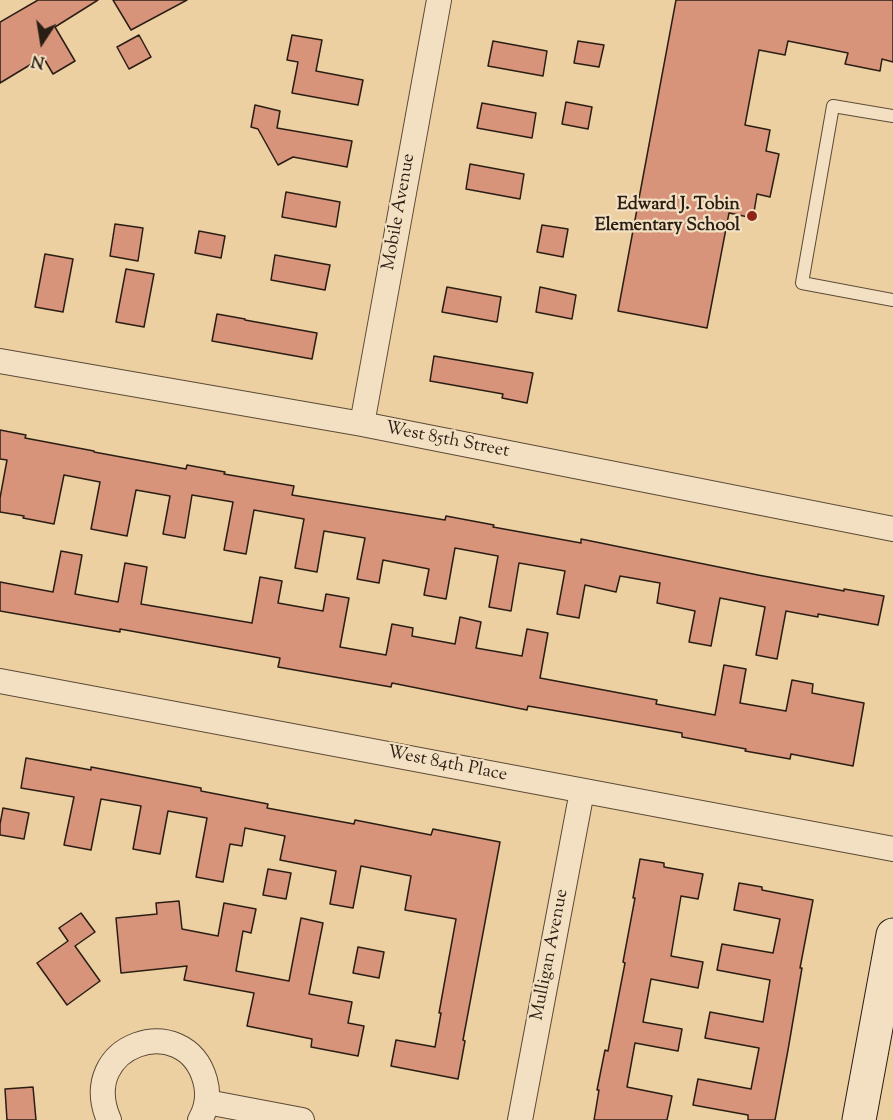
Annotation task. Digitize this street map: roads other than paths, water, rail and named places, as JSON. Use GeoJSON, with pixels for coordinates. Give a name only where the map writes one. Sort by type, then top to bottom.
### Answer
{"type":"FeatureCollection","features":[{"type":"Feature","properties":{"kind":"street","name":"Mobile Avenue"},"geometry":{"type":"LineString","coordinates":[[362,424],[439,0]]}},
{"type":"Feature","properties":{"kind":"street","name":"West 85th Street"},"geometry":{"type":"LineString","coordinates":[[0,361],[362,424],[893,529]]}},
{"type":"Feature","properties":{"kind":"street","name":"West 84th Place"},"geometry":{"type":"LineString","coordinates":[[0,681],[893,849]]}},
{"type":"Feature","properties":{"kind":"street","name":"Mulligan Avenue"},"geometry":{"type":"LineString","coordinates":[[520,1120],[582,790]]}},
{"type":"Feature","properties":{"kind":"street"},"geometry":{"type":"LineString","coordinates":[[859,1120],[893,935]]}},
{"type":"Feature","properties":{"kind":"street"},"geometry":{"type":"LineString","coordinates":[[110,1120],[103,1104],[102,1088],[106,1073],[114,1060],[126,1050],[139,1043],[154,1041],[169,1043],[183,1049],[195,1059],[203,1072],[207,1086],[204,1111],[302,1120]]}},
{"type":"Feature","properties":{"kind":"lane"},"geometry":{"type":"LineString","coordinates":[[893,116],[833,106],[802,283],[893,300]]}},
{"type":"Feature","properties":{"kind":"place","name":"Edward J. Tobin Elementary School"},"geometry":{"type":"Point","coordinates":[752,216]}}]}
